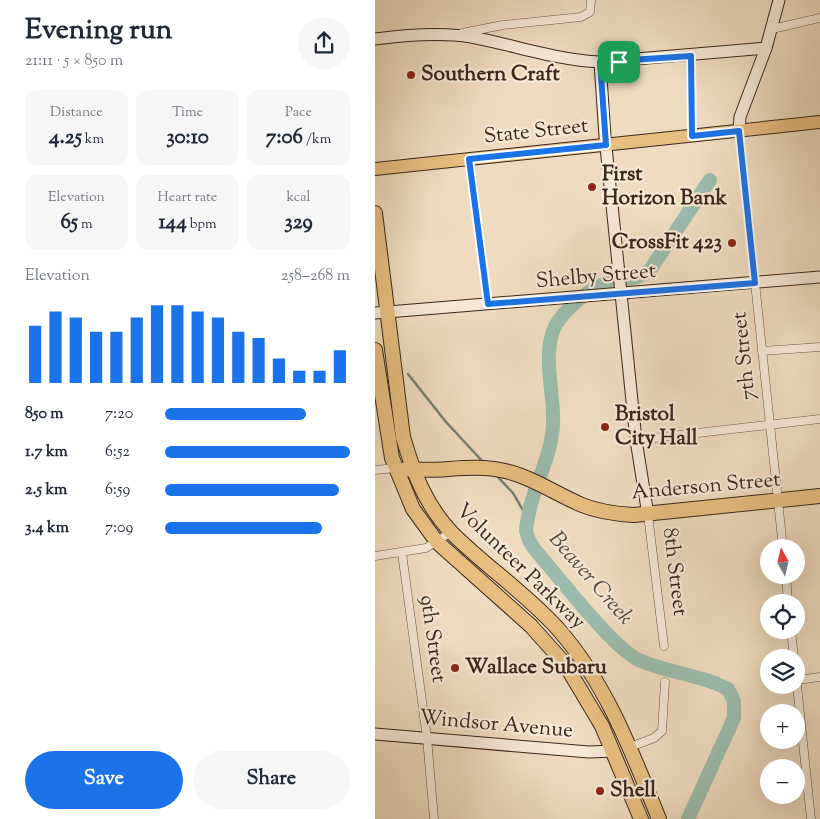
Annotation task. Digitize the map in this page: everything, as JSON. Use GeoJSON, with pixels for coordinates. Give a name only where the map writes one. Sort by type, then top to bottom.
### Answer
{"type":"FeatureCollection","features":[{"type":"Feature","properties":{"kind":"highway","name":"Volunteer Parkway"},"geometry":{"type":"LineString","coordinates":[[375,213],[381,313],[403,436],[413,470],[423,492],[451,532],[540,610],[570,643],[596,679],[630,747],[659,819]]}},
{"type":"Feature","properties":{"kind":"highway","name":"Volunteer Parkway"},"geometry":{"type":"LineString","coordinates":[[375,350],[387,436],[395,468],[413,509],[437,542],[524,619],[553,648],[582,690],[614,751],[641,819]]}},
{"type":"Feature","properties":{"kind":"highway","name":"Anderson Street"},"geometry":{"type":"LineString","coordinates":[[395,468],[413,470],[477,467],[516,474],[584,506],[604,512],[648,515],[820,496]]}},
{"type":"Feature","properties":{"kind":"highway"},"geometry":{"type":"LineString","coordinates":[[614,751],[630,747]]}},
{"type":"Feature","properties":{"kind":"main road","name":"State Street"},"geometry":{"type":"LineString","coordinates":[[375,169],[820,122]]}},
{"type":"Feature","properties":{"kind":"street"},"geometry":{"type":"LineString","coordinates":[[448,35],[503,25],[581,17],[590,12],[591,0]]}},
{"type":"Feature","properties":{"kind":"street"},"geometry":{"type":"LineString","coordinates":[[739,131],[740,117],[766,48],[779,0]]}},
{"type":"Feature","properties":{"kind":"street"},"geometry":{"type":"LineString","coordinates":[[772,29],[820,18]]}},
{"type":"Feature","properties":{"kind":"street"},"geometry":{"type":"LineString","coordinates":[[375,39],[408,35],[470,37],[577,60],[600,62],[691,56],[766,48]]}},
{"type":"Feature","properties":{"kind":"street"},"geometry":{"type":"LineString","coordinates":[[691,56],[692,136]]}},
{"type":"Feature","properties":{"kind":"street","name":"8th Street"},"geometry":{"type":"LineString","coordinates":[[600,62],[606,145],[636,440],[648,515],[664,646]]}},
{"type":"Feature","properties":{"kind":"street","name":"7th Street"},"geometry":{"type":"LineString","coordinates":[[739,131],[782,539]]}},
{"type":"Feature","properties":{"kind":"street"},"geometry":{"type":"LineString","coordinates":[[469,159],[488,304]]}},
{"type":"Feature","properties":{"kind":"street","name":"Shelby Street"},"geometry":{"type":"LineString","coordinates":[[381,313],[573,298],[621,291],[820,277]]}},
{"type":"Feature","properties":{"kind":"street"},"geometry":{"type":"LineString","coordinates":[[762,351],[820,347]]}},
{"type":"Feature","properties":{"kind":"street"},"geometry":{"type":"LineString","coordinates":[[636,440],[820,419]]}},
{"type":"Feature","properties":{"kind":"street"},"geometry":{"type":"LineString","coordinates":[[375,470],[395,468]]}},
{"type":"Feature","properties":{"kind":"street"},"geometry":{"type":"LineString","coordinates":[[375,556],[426,548],[451,532]]}},
{"type":"Feature","properties":{"kind":"street","name":"9th Street"},"geometry":{"type":"LineString","coordinates":[[402,553],[427,738],[434,819]]}},
{"type":"Feature","properties":{"kind":"street"},"geometry":{"type":"LineString","coordinates":[[805,679],[820,677]]}},
{"type":"Feature","properties":{"kind":"street"},"geometry":{"type":"LineString","coordinates":[[630,747],[654,738],[662,731],[665,682]]}},
{"type":"Feature","properties":{"kind":"street"},"geometry":{"type":"LineString","coordinates":[[798,694],[811,819]]}},
{"type":"Feature","properties":{"kind":"street","name":"Windsor Avenue"},"geometry":{"type":"LineString","coordinates":[[375,734],[589,752],[614,751]]}},
{"type":"Feature","properties":{"kind":"street"},"geometry":{"type":"LineString","coordinates":[[810,806],[820,805]]}},
{"type":"Feature","properties":{"kind":"waterway","name":"Beaver Creek"},"geometry":{"type":"LineString","coordinates":[[688,819],[734,718],[734,701],[728,689],[706,680],[652,665],[630,654],[602,628],[572,594],[533,547],[526,531],[532,501],[547,458],[552,435],[553,412],[549,356],[553,331],[559,320],[575,302],[589,292],[603,284],[640,276],[650,270],[710,180]]}},
{"type":"Feature","properties":{"kind":"waterway"},"geometry":{"type":"LineString","coordinates":[[408,374],[446,422],[485,464]]}},
{"type":"Feature","properties":{"kind":"waterway"},"geometry":{"type":"LineString","coordinates":[[496,475],[513,493],[528,519]]}},
{"type":"Feature","properties":{"kind":"place","name":"Southern Craft"},"geometry":{"type":"Point","coordinates":[411,75]}},
{"type":"Feature","properties":{"kind":"place","name":"First Horizon Bank"},"geometry":{"type":"Point","coordinates":[592,187]}},
{"type":"Feature","properties":{"kind":"place","name":"CrossFit 423"},"geometry":{"type":"Point","coordinates":[732,243]}},
{"type":"Feature","properties":{"kind":"place","name":"Bristol City Hall"},"geometry":{"type":"Point","coordinates":[605,427]}},
{"type":"Feature","properties":{"kind":"place","name":"Wallace Subaru"},"geometry":{"type":"Point","coordinates":[455,668]}},
{"type":"Feature","properties":{"kind":"place","name":"Shell"},"geometry":{"type":"Point","coordinates":[600,791]}},
{"type":"Feature","properties":{"kind":"route"},"geometry":{"type":"LineString","coordinates":[[691,56],[692,136],[739,131],[755,283],[488,304],[469,159],[606,145],[600,62],[619,62],[691,56]]}}]}
